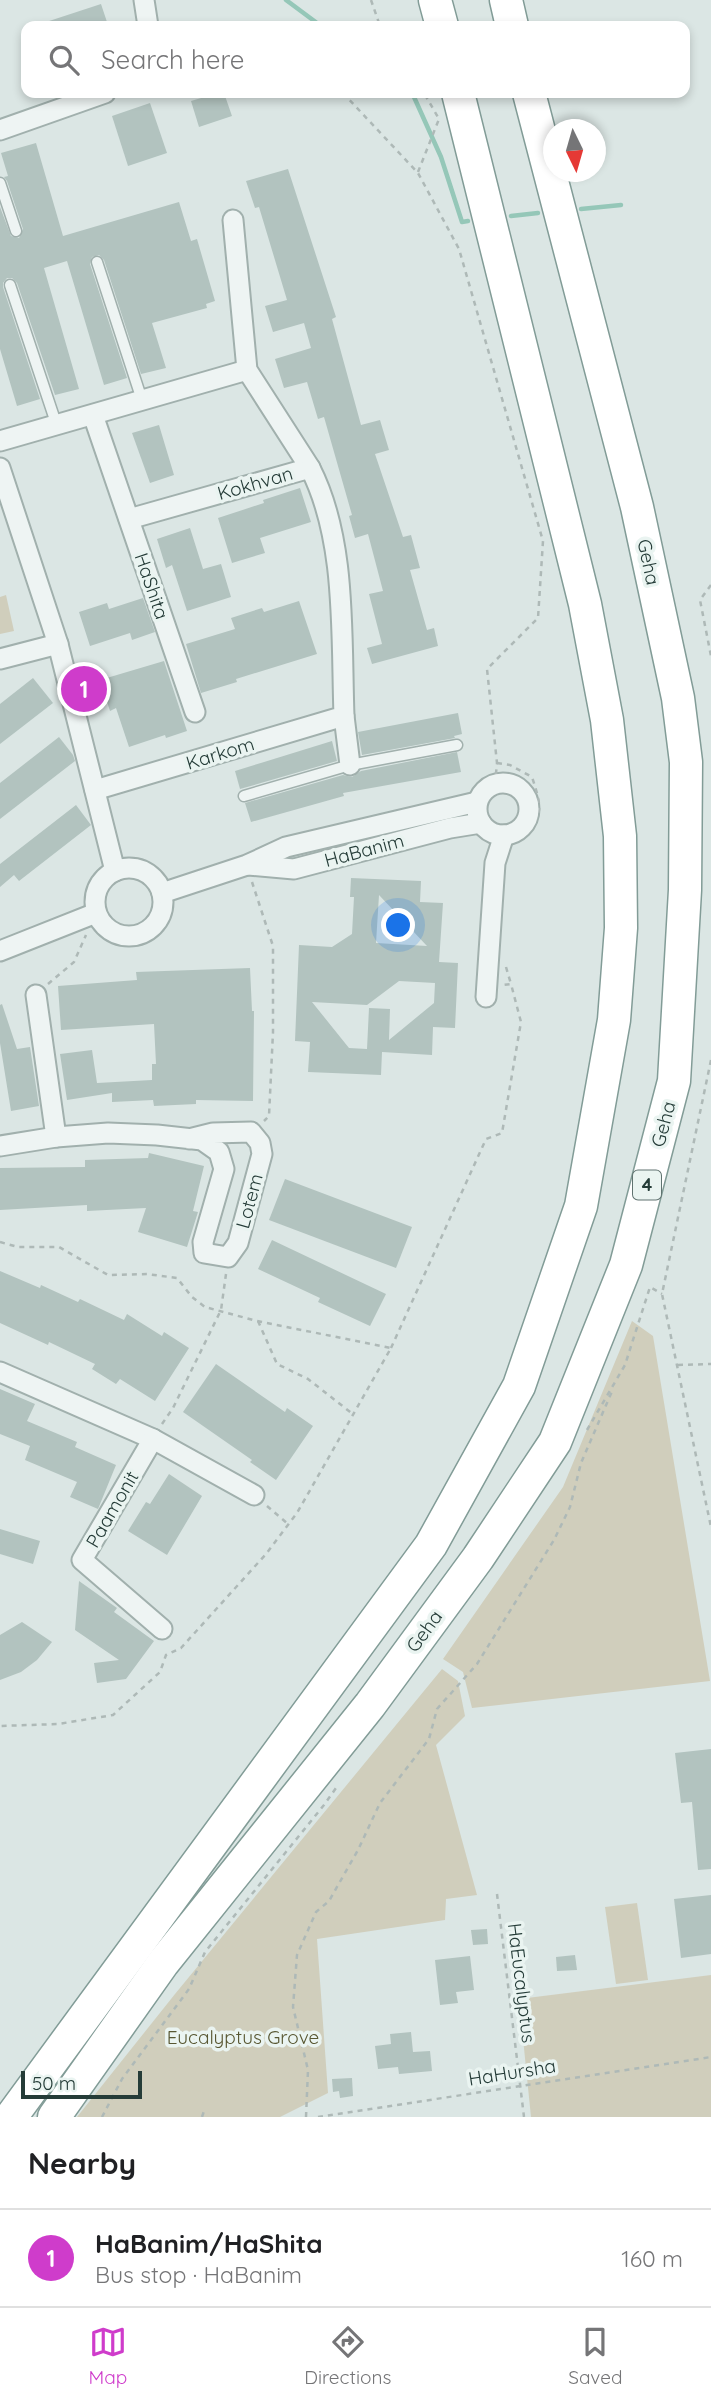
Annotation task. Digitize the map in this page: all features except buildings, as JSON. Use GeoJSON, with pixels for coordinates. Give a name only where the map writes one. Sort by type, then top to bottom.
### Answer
{"type":"FeatureCollection","features":[{"type":"Feature","properties":{"kind":"highway"},"geometry":{"type":"LineString","coordinates":[[435,0],[441,21]]}},
{"type":"Feature","properties":{"kind":"highway"},"geometry":{"type":"LineString","coordinates":[[506,0],[511,21]]}},
{"type":"Feature","properties":{"kind":"highway"},"geometry":{"type":"LineString","coordinates":[[10,2117],[431,1545],[519,1385],[581,1206],[614,1020],[621,929],[620,836],[607,720],[585,604],[444,98]]}},
{"type":"Feature","properties":{"kind":"highway","name":"Geha"},"geometry":{"type":"LineString","coordinates":[[54,2117],[163,1963],[370,1705],[478,1558],[555,1442],[626,1265],[674,1081],[685,890],[686,762],[678,698],[637,507],[530,98]]}},
{"type":"Feature","properties":{"kind":"street"},"geometry":{"type":"LineString","coordinates":[[144,0],[147,21]]}},
{"type":"Feature","properties":{"kind":"street"},"geometry":{"type":"LineString","coordinates":[[0,130],[91,98]]}},
{"type":"Feature","properties":{"kind":"street","name":"Kokhvan"},"geometry":{"type":"LineString","coordinates":[[129,519],[310,468],[247,370],[233,220]]}},
{"type":"Feature","properties":{"kind":"street"},"geometry":{"type":"LineString","coordinates":[[0,441],[247,370]]}},
{"type":"Feature","properties":{"kind":"street","name":"HaShita"},"geometry":{"type":"LineString","coordinates":[[93,415],[195,712]]}},
{"type":"Feature","properties":{"kind":"street"},"geometry":{"type":"LineString","coordinates":[[0,468],[58,644],[115,871]]}},
{"type":"Feature","properties":{"kind":"street"},"geometry":{"type":"LineString","coordinates":[[310,468],[322,491],[337,555],[344,716],[350,765]]}},
{"type":"Feature","properties":{"kind":"street"},"geometry":{"type":"LineString","coordinates":[[0,659],[58,644]]}},
{"type":"Feature","properties":{"kind":"street","name":"Karkom"},"geometry":{"type":"LineString","coordinates":[[95,790],[344,716]]}},
{"type":"Feature","properties":{"kind":"street"},"geometry":{"type":"LineString","coordinates":[[486,993],[495,863],[510,839],[513,833],[526,821],[529,804],[520,789],[513,784],[495,784],[481,794],[477,802],[478,817],[487,830],[510,839]]}},
{"type":"Feature","properties":{"kind":"street","name":"HaBanim"},"geometry":{"type":"LineString","coordinates":[[162,893],[247,865],[286,847],[477,802]]}},
{"type":"Feature","properties":{"kind":"street","name":"HaBanim"},"geometry":{"type":"LineString","coordinates":[[247,865],[294,869],[450,828],[481,823]]}},
{"type":"Feature","properties":{"kind":"street"},"geometry":{"type":"LineString","coordinates":[[127,868],[149,874],[162,893],[160,916],[154,926],[144,933],[121,936],[110,932],[96,913],[95,893],[100,884],[115,871],[127,868]]}},
{"type":"Feature","properties":{"kind":"street"},"geometry":{"type":"LineString","coordinates":[[0,951],[96,913]]}},
{"type":"Feature","properties":{"kind":"street"},"geometry":{"type":"LineString","coordinates":[[36,995],[56,1137]]}},
{"type":"Feature","properties":{"kind":"street","name":"Lotem"},"geometry":{"type":"LineString","coordinates":[[0,1146],[56,1137],[108,1133],[202,1140],[219,1152],[223,1169],[203,1242],[204,1253],[228,1256],[238,1243],[262,1154],[260,1143],[251,1132],[213,1133],[189,1139]]}},
{"type":"Feature","properties":{"kind":"street"},"geometry":{"type":"LineString","coordinates":[[0,1372],[153,1439],[254,1495]]}},
{"type":"Feature","properties":{"kind":"street","name":"Paamonit"},"geometry":{"type":"LineString","coordinates":[[153,1439],[82,1560],[162,1629]]}},
{"type":"Feature","properties":{"kind":"lane"},"geometry":{"type":"LineString","coordinates":[[0,183],[16,231]]}},
{"type":"Feature","properties":{"kind":"lane"},"geometry":{"type":"LineString","coordinates":[[97,262],[142,400]]}},
{"type":"Feature","properties":{"kind":"lane"},"geometry":{"type":"LineString","coordinates":[[10,285],[57,426]]}},
{"type":"Feature","properties":{"kind":"lane"},"geometry":{"type":"LineString","coordinates":[[244,796],[350,765],[457,745]]}},
{"type":"Feature","properties":{"kind":"path"},"geometry":{"type":"LineString","coordinates":[[371,0],[378,21]]}},
{"type":"Feature","properties":{"kind":"path"},"geometry":{"type":"LineString","coordinates":[[348,98],[418,173],[459,249],[543,541],[538,618],[487,669],[497,763],[495,784]]}},
{"type":"Feature","properties":{"kind":"path"},"geometry":{"type":"LineString","coordinates":[[418,173],[439,119],[444,98]]}},
{"type":"Feature","properties":{"kind":"path"},"geometry":{"type":"LineString","coordinates":[[711,585],[700,600],[711,656]]}},
{"type":"Feature","properties":{"kind":"path"},"geometry":{"type":"LineString","coordinates":[[497,763],[510,765],[532,777],[540,803],[536,823],[510,839]]}},
{"type":"Feature","properties":{"kind":"path"},"geometry":{"type":"LineString","coordinates":[[247,865],[273,946],[269,1116],[251,1132]]}},
{"type":"Feature","properties":{"kind":"path"},"geometry":{"type":"LineString","coordinates":[[36,995],[74,962],[96,913]]}},
{"type":"Feature","properties":{"kind":"path"},"geometry":{"type":"LineString","coordinates":[[391,1348],[486,1139],[502,1133],[521,1022],[504,961]]}},
{"type":"Feature","properties":{"kind":"path"},"geometry":{"type":"LineString","coordinates":[[486,993],[511,984]]}},
{"type":"Feature","properties":{"kind":"path"},"geometry":{"type":"LineString","coordinates":[[711,1060],[662,1294],[711,1527]]}},
{"type":"Feature","properties":{"kind":"path"},"geometry":{"type":"LineString","coordinates":[[153,1439],[173,1408],[221,1310],[228,1256]]}},
{"type":"Feature","properties":{"kind":"path"},"geometry":{"type":"LineString","coordinates":[[257,1321],[277,1364],[309,1379],[354,1415]]}},
{"type":"Feature","properties":{"kind":"path"},"geometry":{"type":"LineString","coordinates":[[678,1365],[711,1364]]}},
{"type":"Feature","properties":{"kind":"path"},"geometry":{"type":"LineString","coordinates":[[306,2117],[309,2070],[293,2007],[297,1955],[316,1912],[329,1901],[358,1850],[380,1803],[429,1739],[437,1709],[477,1664],[554,1540],[570,1507],[581,1463],[602,1419],[615,1382]]}},
{"type":"Feature","properties":{"kind":"path"},"geometry":{"type":"LineString","coordinates":[[254,1495],[289,1525]]}},
{"type":"Feature","properties":{"kind":"path","name":"HaEucalyptus"},"geometry":{"type":"LineString","coordinates":[[497,1894],[524,2117]]}},
{"type":"Feature","properties":{"kind":"path","name":"HaHursha"},"geometry":{"type":"LineString","coordinates":[[318,2117],[711,2057]]}},
{"type":"Feature","properties":{"kind":"path"},"geometry":{"type":"LineString","coordinates":[[202,2117],[205,2108]]}},
{"type":"Feature","properties":{"kind":"green space"},"geometry":{"type":"Polygon","coordinates":[[[6,595],[14,631],[0,634],[0,597],[6,595]]]}},
{"type":"Feature","properties":{"kind":"green space"},"geometry":{"type":"Polygon","coordinates":[[[632,1321],[653,1336],[710,1681],[472,1708],[463,1672],[443,1659],[563,1487],[632,1321]]]}},
{"type":"Feature","properties":{"kind":"green space","name":"Eucalyptus Grove"},"geometry":{"type":"Polygon","coordinates":[[[442,1669],[458,1681],[465,1716],[436,1745],[477,1895],[446,1899],[445,1920],[317,1939],[328,2093],[280,2117],[77,2117],[175,1994],[442,1669]]]}},
{"type":"Feature","properties":{"kind":"green space"},"geometry":{"type":"Polygon","coordinates":[[[637,1903],[648,1980],[616,1984],[605,1907],[637,1903]]]}},
{"type":"Feature","properties":{"kind":"green space"},"geometry":{"type":"Polygon","coordinates":[[[711,1975],[711,2117],[531,2117],[519,1999],[711,1975]]]}},
{"type":"Feature","properties":{"kind":"waterway"},"geometry":{"type":"LineString","coordinates":[[286,0],[314,21]]}},
{"type":"Feature","properties":{"kind":"waterway"},"geometry":{"type":"LineString","coordinates":[[414,98],[441,157],[462,222],[468,221]]}},
{"type":"Feature","properties":{"kind":"waterway"},"geometry":{"type":"LineString","coordinates":[[581,209],[621,205]]}},
{"type":"Feature","properties":{"kind":"waterway"},"geometry":{"type":"LineString","coordinates":[[511,216],[538,213]]}},
{"type":"Feature","properties":{"kind":"place","name":"HaBanim/HaShita"},"geometry":{"type":"Point","coordinates":[84,689]}}]}
